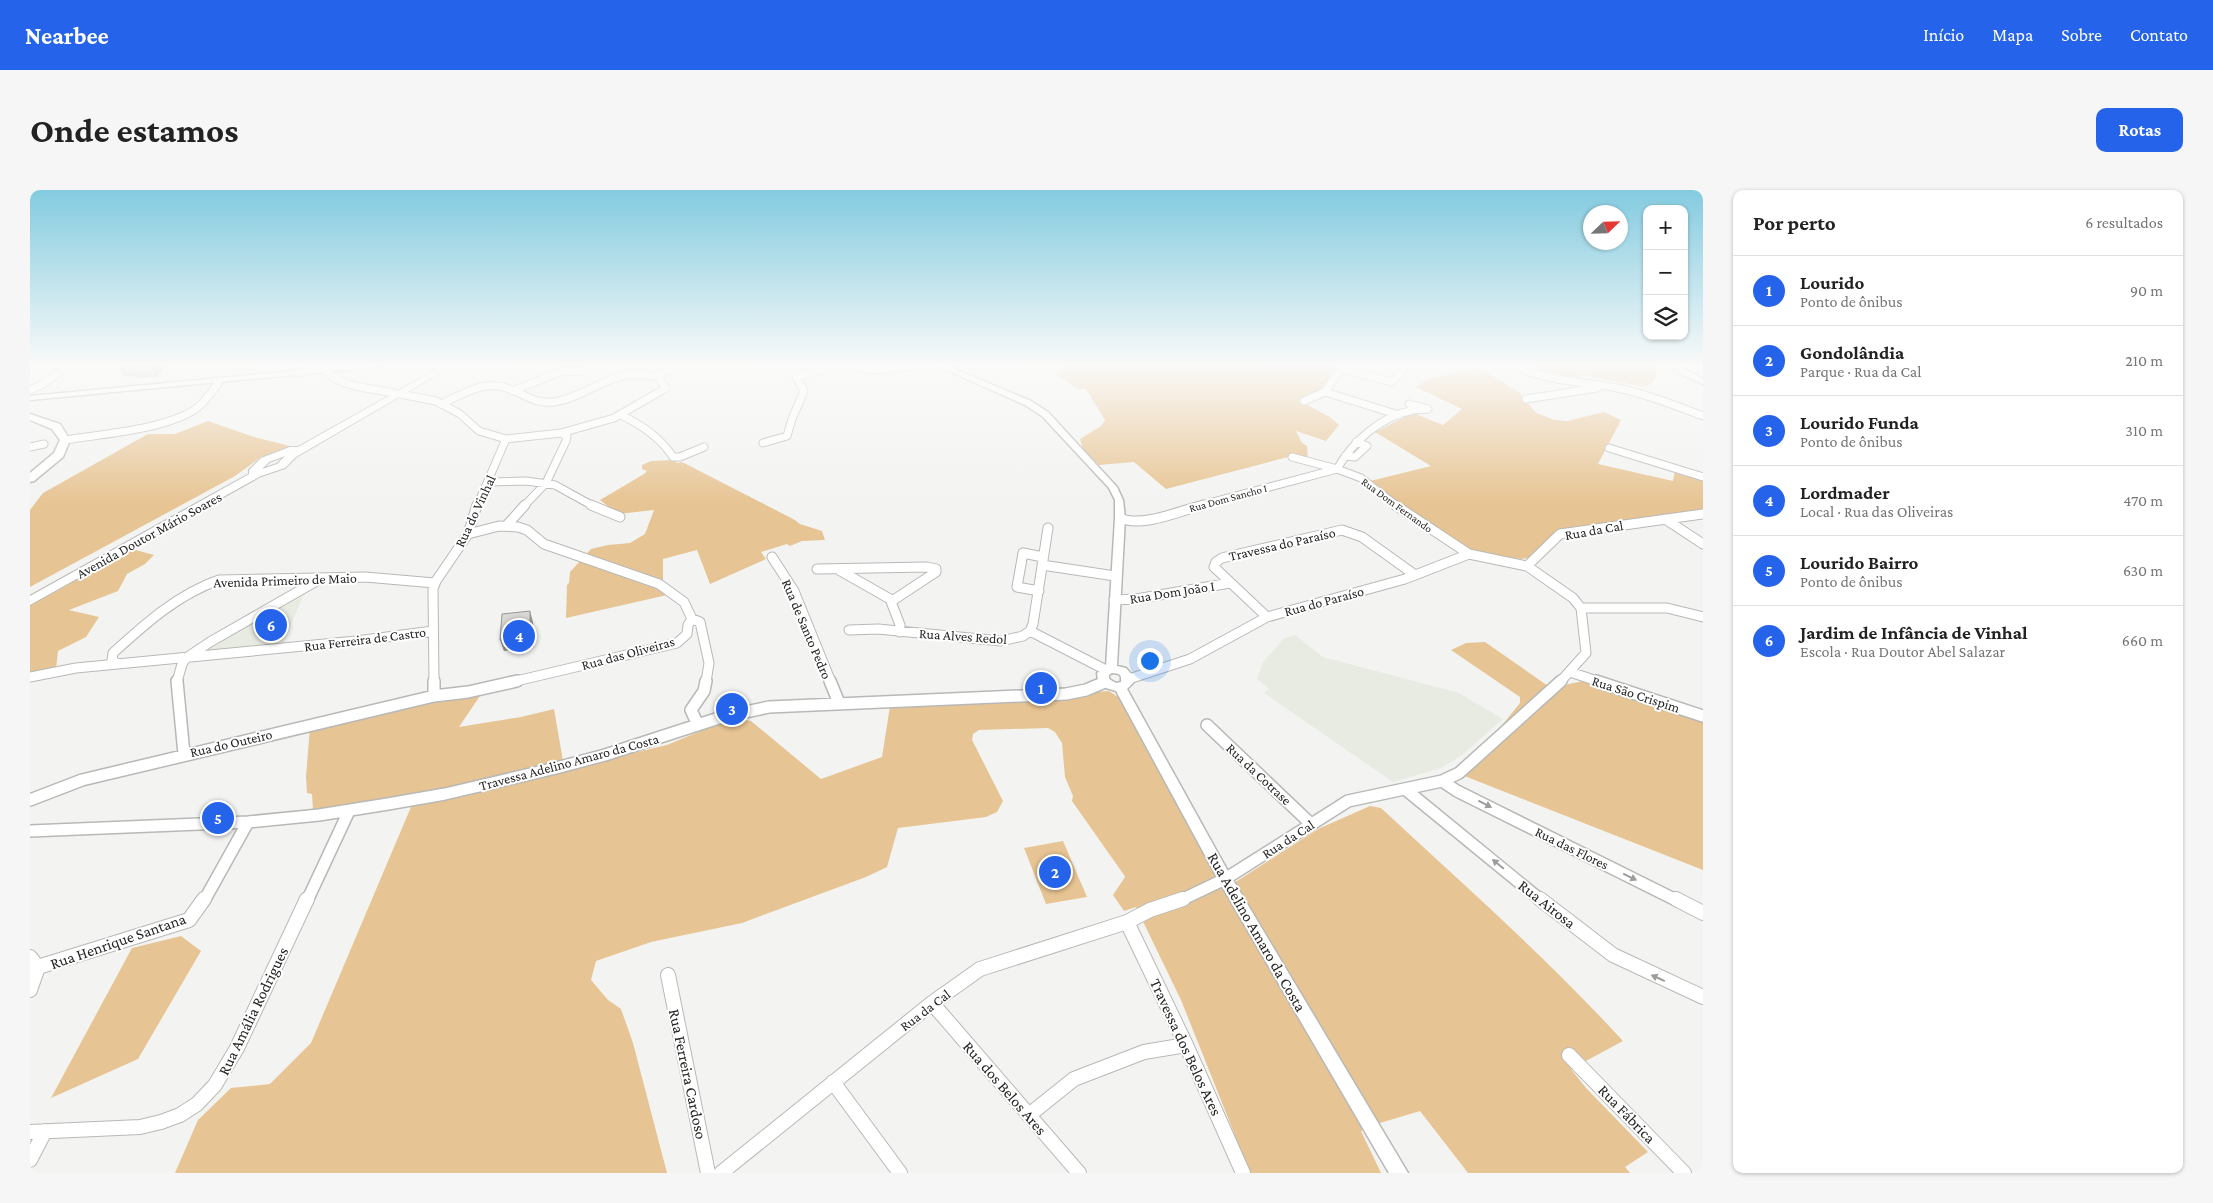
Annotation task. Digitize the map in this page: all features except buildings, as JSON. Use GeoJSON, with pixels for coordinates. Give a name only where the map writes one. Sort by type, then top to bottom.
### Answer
{"type":"FeatureCollection","features":[{"type":"Feature","properties":{"kind":"main road","name":"Avenida Doutor Mário Soares"},"geometry":{"type":"LineString","coordinates":[[30,601],[288,452],[364,411]]}},
{"type":"Feature","properties":{"kind":"main road","name":"Avenida Doutor Mário Soares"},"geometry":{"type":"LineString","coordinates":[[30,595],[267,464],[281,466],[292,455],[367,411]]}},
{"type":"Feature","properties":{"kind":"main road"},"geometry":{"type":"LineString","coordinates":[[30,417],[54,424],[62,430],[65,440],[59,455],[30,479]]}},
{"type":"Feature","properties":{"kind":"street"},"geometry":{"type":"LineString","coordinates":[[65,440],[154,424],[184,415],[191,411]]}},
{"type":"Feature","properties":{"kind":"street"},"geometry":{"type":"LineString","coordinates":[[454,411],[479,431],[506,438],[561,433],[621,415],[628,411]]}},
{"type":"Feature","properties":{"kind":"street"},"geometry":{"type":"LineString","coordinates":[[764,442],[787,436],[788,426],[795,411]]}},
{"type":"Feature","properties":{"kind":"street"},"geometry":{"type":"LineString","coordinates":[[1039,411],[1050,419],[1112,487],[1119,500],[1120,518],[1107,674]]}},
{"type":"Feature","properties":{"kind":"street"},"geometry":{"type":"LineString","coordinates":[[1386,411],[1399,415]]}},
{"type":"Feature","properties":{"kind":"street"},"geometry":{"type":"LineString","coordinates":[[1337,469],[1364,432],[1375,425],[1408,411]]}},
{"type":"Feature","properties":{"kind":"street"},"geometry":{"type":"LineString","coordinates":[[1689,411],[1703,416]]}},
{"type":"Feature","properties":{"kind":"street"},"geometry":{"type":"LineString","coordinates":[[621,415],[652,432],[665,443],[673,457],[680,457],[704,447]]}},
{"type":"Feature","properties":{"kind":"street"},"geometry":{"type":"LineString","coordinates":[[507,526],[546,483],[566,441],[566,436],[561,433]]}},
{"type":"Feature","properties":{"kind":"street","name":"Rua do Vinhal"},"geometry":{"type":"LineString","coordinates":[[434,696],[433,588],[468,534],[481,492],[489,482],[506,438]]}},
{"type":"Feature","properties":{"kind":"street"},"geometry":{"type":"LineString","coordinates":[[1345,456],[1358,457],[1367,446],[1356,442]]}},
{"type":"Feature","properties":{"kind":"street"},"geometry":{"type":"LineString","coordinates":[[30,447],[44,444]]}},
{"type":"Feature","properties":{"kind":"street"},"geometry":{"type":"LineString","coordinates":[[1609,448],[1703,477]]}},
{"type":"Feature","properties":{"kind":"street","name":"Rua Dom Fernando"},"geometry":{"type":"LineString","coordinates":[[1292,457],[1337,469],[1361,478],[1393,504],[1470,554]]}},
{"type":"Feature","properties":{"kind":"street","name":"Rua Dom Sancho I"},"geometry":{"type":"LineString","coordinates":[[1120,518],[1129,522],[1140,522],[1337,469]]}},
{"type":"Feature","properties":{"kind":"street"},"geometry":{"type":"LineString","coordinates":[[489,482],[506,480],[546,483],[561,487],[606,514],[620,518]]}},
{"type":"Feature","properties":{"kind":"street","name":"Rua da Cal"},"geometry":{"type":"LineString","coordinates":[[1527,566],[1560,534],[1703,514]]}},
{"type":"Feature","properties":{"kind":"street"},"geometry":{"type":"LineString","coordinates":[[1665,519],[1703,544]]}},
{"type":"Feature","properties":{"kind":"street"},"geometry":{"type":"LineString","coordinates":[[468,534],[507,526],[526,528],[544,544],[659,584],[676,593],[689,607],[692,619],[700,622],[709,663],[704,691],[691,710],[698,725]]}},
{"type":"Feature","properties":{"kind":"street"},"geometry":{"type":"LineString","coordinates":[[1048,528],[1033,624],[1030,631],[1107,674],[1114,687],[1124,683],[1122,671],[1107,674]]}},
{"type":"Feature","properties":{"kind":"street","name":"Travessa do Paraíso"},"geometry":{"type":"LineString","coordinates":[[1268,617],[1214,567],[1216,562],[1222,558],[1342,530],[1362,537],[1415,575]]}},
{"type":"Feature","properties":{"kind":"street"},"geometry":{"type":"LineString","coordinates":[[1038,590],[1017,587],[1023,553],[1042,561],[1115,576]]}},
{"type":"Feature","properties":{"kind":"street"},"geometry":{"type":"LineString","coordinates":[[1470,554],[1527,566],[1573,598],[1581,608],[1667,608],[1702,617]]}},
{"type":"Feature","properties":{"kind":"street","name":"Rua do Paraíso"},"geometry":{"type":"LineString","coordinates":[[1124,683],[1190,659],[1268,617],[1415,575],[1470,554]]}},
{"type":"Feature","properties":{"kind":"street","name":"Rua de Santo Pedro"},"geometry":{"type":"LineString","coordinates":[[772,556],[794,591],[839,703]]}},
{"type":"Feature","properties":{"kind":"street"},"geometry":{"type":"LineString","coordinates":[[817,569],[928,567],[936,569],[936,572],[930,577],[892,602]]}},
{"type":"Feature","properties":{"kind":"street"},"geometry":{"type":"LineString","coordinates":[[836,569],[880,592],[892,602],[900,632]]}},
{"type":"Feature","properties":{"kind":"street"},"geometry":{"type":"LineString","coordinates":[[184,754],[177,679],[186,658],[210,642],[323,578]]}},
{"type":"Feature","properties":{"kind":"street","name":"Avenida Primeiro de Maio"},"geometry":{"type":"LineString","coordinates":[[118,664],[112,660],[113,653],[197,588],[218,580],[365,578],[435,583]]}},
{"type":"Feature","properties":{"kind":"street","name":"Rua Dom João I"},"geometry":{"type":"LineString","coordinates":[[1114,600],[1136,600],[1230,583]]}},
{"type":"Feature","properties":{"kind":"street","name":"Rua da Cal"},"geometry":{"type":"LineString","coordinates":[[721,1173],[932,1003],[980,969],[1127,922],[1150,910],[1188,898],[1225,880],[1348,801],[1442,781],[1459,773],[1570,672],[1586,653],[1581,608]]}},
{"type":"Feature","properties":{"kind":"street","name":"Rua das Oliveiras"},"geometry":{"type":"LineString","coordinates":[[434,696],[468,692],[676,643],[687,634],[688,625],[692,619]]}},
{"type":"Feature","properties":{"kind":"street","name":"Rua Alves Redol"},"geometry":{"type":"LineString","coordinates":[[849,630],[878,629],[1001,641],[1016,639],[1030,631]]}},
{"type":"Feature","properties":{"kind":"street","name":"Rua Ferreira de Castro"},"geometry":{"type":"LineString","coordinates":[[30,678],[76,668],[433,631]]}},
{"type":"Feature","properties":{"kind":"street","name":"Rua São Crispim"},"geometry":{"type":"LineString","coordinates":[[1570,672],[1703,716]]}},
{"type":"Feature","properties":{"kind":"street","name":"Travessa Adelino Amaro da Costa"},"geometry":{"type":"LineString","coordinates":[[30,831],[248,822],[349,810],[445,794],[556,768],[756,709],[839,703],[1066,694],[1086,690],[1107,674]]}},
{"type":"Feature","properties":{"kind":"street","name":"Rua Adelino Amaro da Costa"},"geometry":{"type":"LineString","coordinates":[[1124,683],[1225,880],[1399,1173]]}},
{"type":"Feature","properties":{"kind":"street","name":"Rua do Outeiro"},"geometry":{"type":"LineString","coordinates":[[30,800],[82,780],[184,754],[434,696]]}},
{"type":"Feature","properties":{"kind":"street","name":"Rua da Cotrase"},"geometry":{"type":"LineString","coordinates":[[1207,725],[1312,824]]}},
{"type":"Feature","properties":{"kind":"street","name":"Rua das Flores"},"geometry":{"type":"LineString","coordinates":[[1442,781],[1458,791],[1703,913]]}},
{"type":"Feature","properties":{"kind":"street","name":"Rua Airosa"},"geometry":{"type":"LineString","coordinates":[[1405,789],[1542,901],[1613,955],[1703,997]]}},
{"type":"Feature","properties":{"kind":"street","name":"Rua Amália Rodrigues"},"geometry":{"type":"LineString","coordinates":[[38,1131],[160,1124],[183,1115],[198,1104],[218,1082],[237,1048],[349,810]]}},
{"type":"Feature","properties":{"kind":"street","name":"Rua Henrique Santana"},"geometry":{"type":"LineString","coordinates":[[34,962],[189,920],[203,902],[248,822]]}},
{"type":"Feature","properties":{"kind":"street","name":"Travessa dos Belos Ares"},"geometry":{"type":"LineString","coordinates":[[1127,922],[1186,1045],[1243,1173]]}},
{"type":"Feature","properties":{"kind":"street"},"geometry":{"type":"LineString","coordinates":[[30,990],[34,962]]}},
{"type":"Feature","properties":{"kind":"street","name":"Rua Ferreira Cardoso"},"geometry":{"type":"LineString","coordinates":[[668,975],[708,1173]]}},
{"type":"Feature","properties":{"kind":"street","name":"Rua dos Belos Ares"},"geometry":{"type":"LineString","coordinates":[[932,1003],[1079,1173]]}},
{"type":"Feature","properties":{"kind":"street"},"geometry":{"type":"LineString","coordinates":[[1029,1115],[1074,1079],[1144,1052],[1186,1045]]}},
{"type":"Feature","properties":{"kind":"street","name":"Rua Fábrica"},"geometry":{"type":"LineString","coordinates":[[1570,1055],[1684,1173]]}},
{"type":"Feature","properties":{"kind":"street"},"geometry":{"type":"LineString","coordinates":[[834,1082],[900,1173]]}},
{"type":"Feature","properties":{"kind":"street"},"geometry":{"type":"LineString","coordinates":[[30,1160],[38,1131]]}},
{"type":"Feature","properties":{"kind":"shaded area"},"geometry":{"type":"Polygon","coordinates":[[[1099,411],[1318,411],[1339,425],[1326,441],[1296,431],[1302,443],[1307,446],[1308,459],[1293,456],[1166,489],[1134,462],[1099,465],[1083,449],[1080,439],[1101,426],[1105,420],[1099,411]]]}},
{"type":"Feature","properties":{"kind":"shaded area"},"geometry":{"type":"Polygon","coordinates":[[[1460,411],[1534,411],[1555,420],[1567,421],[1604,412],[1621,420],[1598,464],[1673,481],[1675,471],[1703,478],[1703,509],[1560,530],[1528,558],[1521,559],[1475,553],[1379,492],[1370,481],[1431,466],[1375,432],[1413,413],[1443,425],[1460,411]]]}},
{"type":"Feature","properties":{"kind":"shaded area"},"geometry":{"type":"Polygon","coordinates":[[[208,421],[254,437],[290,446],[279,452],[261,457],[235,476],[30,587],[30,510],[43,493],[148,434],[175,434],[208,421]]]}},
{"type":"Feature","properties":{"kind":"shaded area"},"geometry":{"type":"Polygon","coordinates":[[[674,460],[677,463],[682,462],[800,524],[822,531],[825,540],[802,541],[790,546],[787,544],[761,552],[766,559],[710,584],[697,550],[663,559],[663,590],[667,595],[566,618],[567,585],[570,572],[591,549],[630,543],[645,534],[654,510],[618,514],[600,500],[644,474],[647,471],[642,469],[642,465],[651,461],[674,460]]]}},
{"type":"Feature","properties":{"kind":"shaded area"},"geometry":{"type":"Polygon","coordinates":[[[132,549],[154,555],[145,564],[127,574],[118,591],[69,610],[99,617],[86,637],[58,651],[56,669],[30,674],[30,605],[132,549]]]}},
{"type":"Feature","properties":{"kind":"shaded area"},"geometry":{"type":"Polygon","coordinates":[[[303,596],[284,642],[279,642],[277,645],[207,651],[210,647],[248,624],[250,625],[303,596]]]}},
{"type":"Feature","properties":{"kind":"shaded area"},"geometry":{"type":"Polygon","coordinates":[[[1295,635],[1323,657],[1459,693],[1503,719],[1461,756],[1441,768],[1393,782],[1264,693],[1269,689],[1257,679],[1263,662],[1282,639],[1295,635]]]}},
{"type":"Feature","properties":{"kind":"shaded area"},"geometry":{"type":"Polygon","coordinates":[[[1485,642],[1551,688],[1583,681],[1703,719],[1703,870],[1462,775],[1520,703],[1520,697],[1451,650],[1466,643],[1485,642]]]}},
{"type":"Feature","properties":{"kind":"shaded area"},"geometry":{"type":"Polygon","coordinates":[[[1109,691],[1121,699],[1234,883],[1318,829],[1370,806],[1381,808],[1474,894],[1535,951],[1623,1041],[1571,1069],[1586,1088],[1648,1152],[1625,1167],[1630,1173],[1468,1173],[1420,1111],[1361,1131],[1381,1173],[1250,1173],[1181,1000],[1136,907],[1124,911],[1113,895],[1125,877],[1072,801],[1073,796],[1065,777],[1062,743],[1055,732],[1048,728],[979,730],[973,734],[972,740],[1003,801],[997,812],[986,817],[898,828],[887,867],[866,877],[742,923],[651,942],[596,961],[591,980],[608,1000],[621,1009],[633,1043],[667,1173],[175,1173],[198,1120],[231,1088],[270,1084],[311,1043],[411,807],[413,797],[313,810],[312,794],[307,793],[306,777],[310,727],[413,704],[482,693],[459,727],[521,717],[554,709],[563,761],[577,766],[667,745],[732,718],[751,721],[821,779],[882,757],[890,706],[1109,691]]]}},
{"type":"Feature","properties":{"kind":"shaded area"},"geometry":{"type":"Polygon","coordinates":[[[1063,841],[1087,897],[1046,904],[1024,848],[1063,841]]]}},
{"type":"Feature","properties":{"kind":"shaded area"},"geometry":{"type":"Polygon","coordinates":[[[181,936],[201,951],[138,1059],[51,1098],[132,948],[181,936]]]}},
{"type":"Feature","properties":{"kind":"place","name":"Jardim de Infância de Vinhal"},"geometry":{"type":"Point","coordinates":[271,625]}},
{"type":"Feature","properties":{"kind":"place","name":"Lordmader"},"geometry":{"type":"Point","coordinates":[519,636]}},
{"type":"Feature","properties":{"kind":"place","name":"Lourido"},"geometry":{"type":"Point","coordinates":[1041,688]}},
{"type":"Feature","properties":{"kind":"place","name":"Lourido Funda"},"geometry":{"type":"Point","coordinates":[732,709]}},
{"type":"Feature","properties":{"kind":"place","name":"Lourido Bairro"},"geometry":{"type":"Point","coordinates":[218,818]}},
{"type":"Feature","properties":{"kind":"place","name":"Gondolândia"},"geometry":{"type":"Point","coordinates":[1055,872]}}]}
